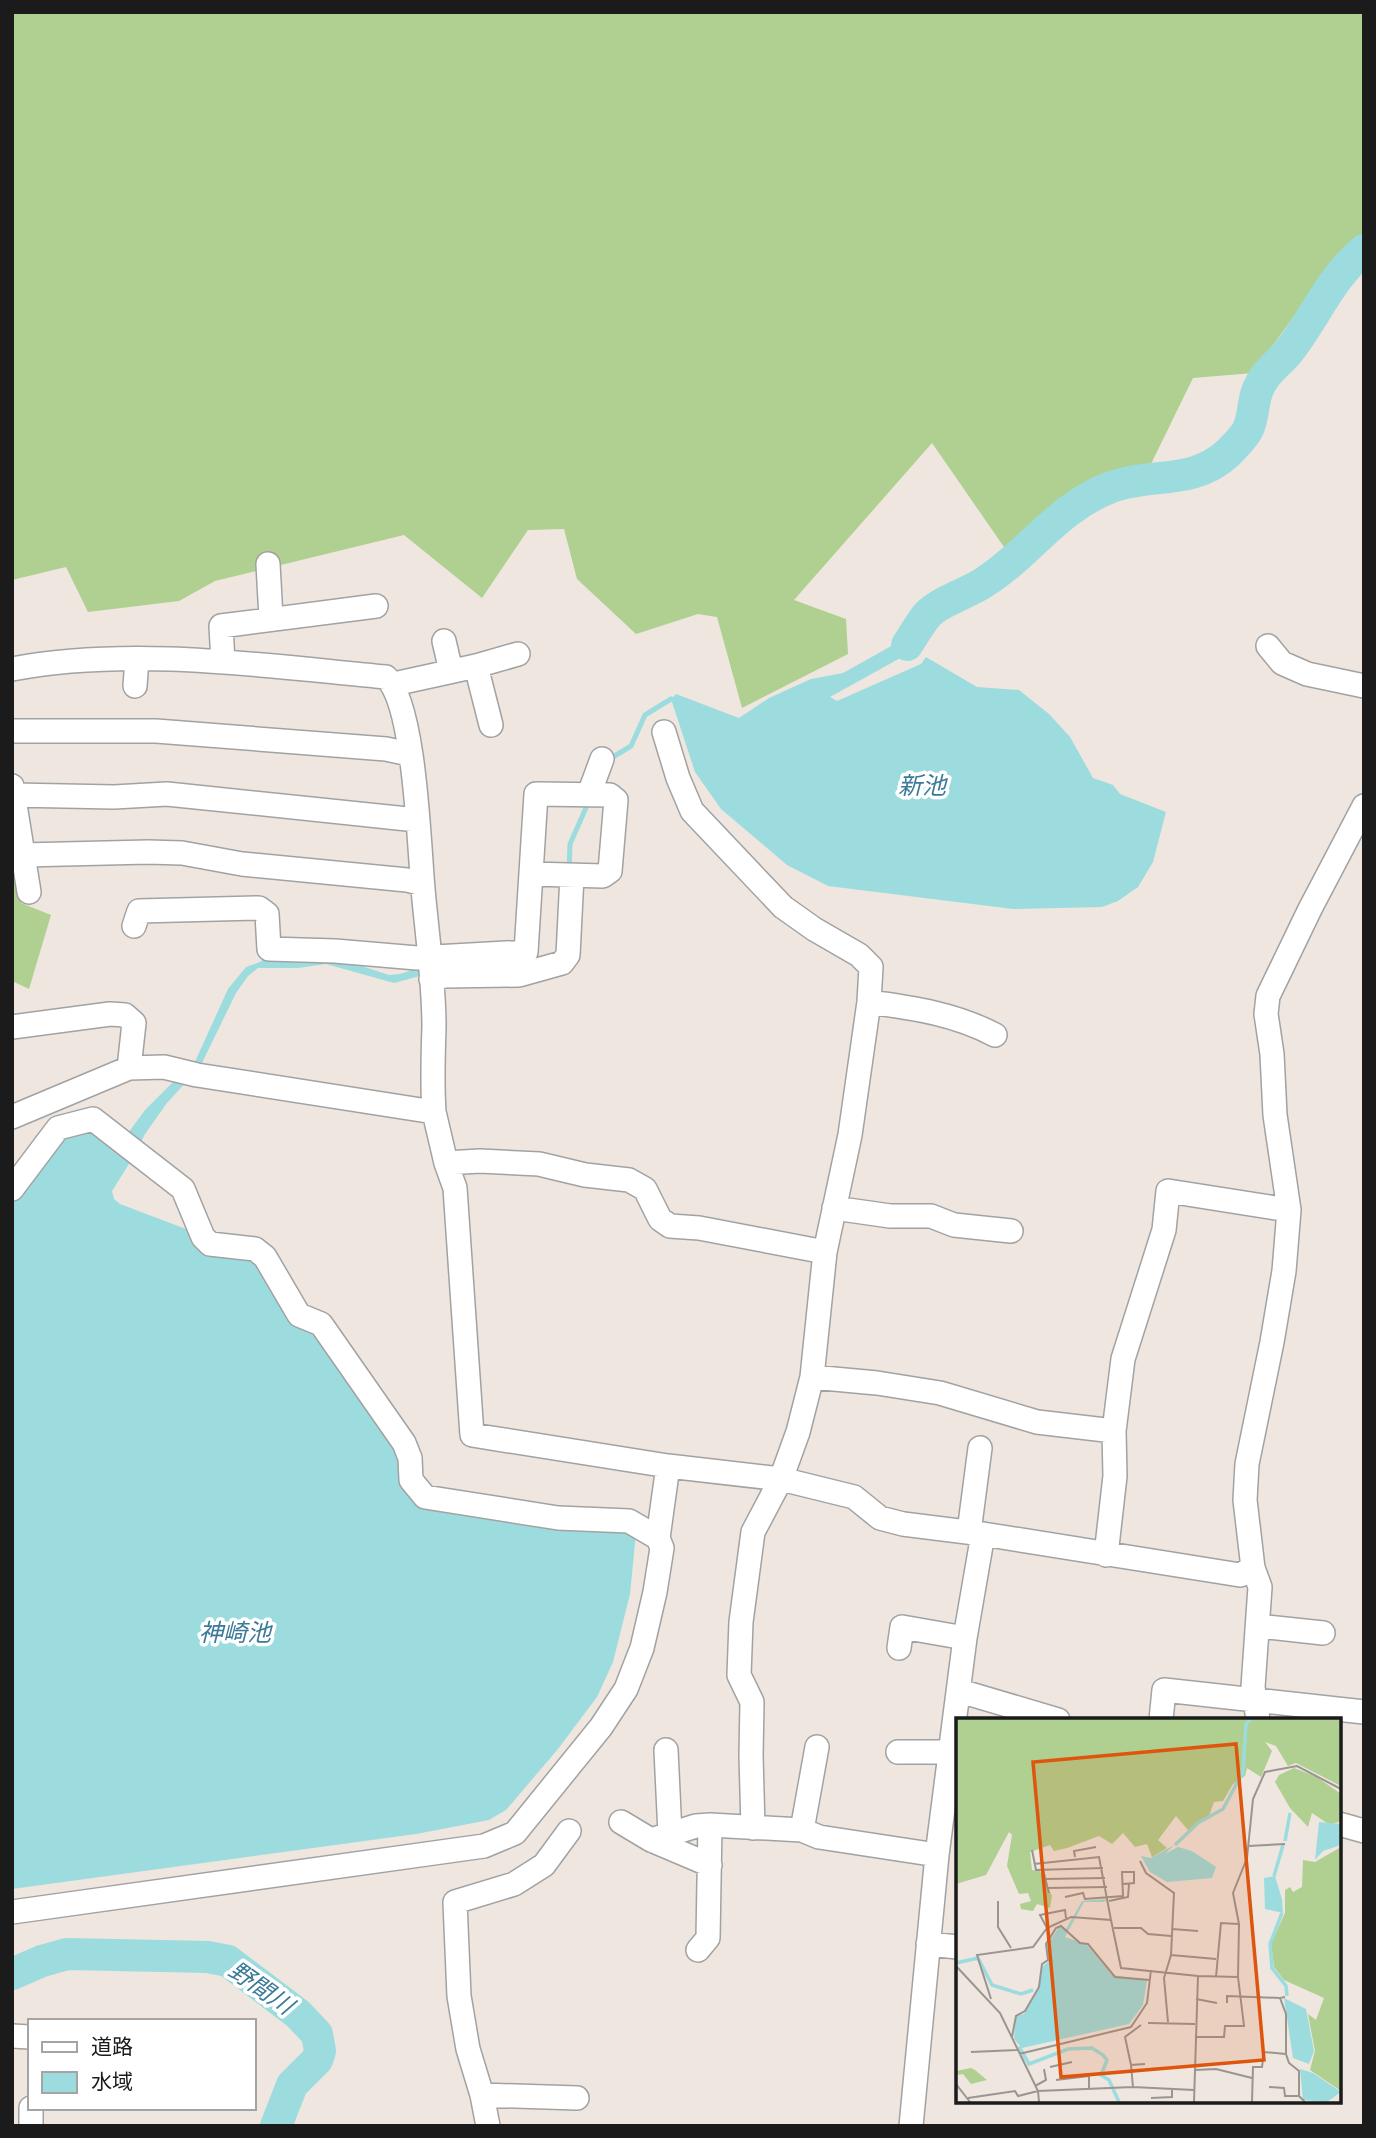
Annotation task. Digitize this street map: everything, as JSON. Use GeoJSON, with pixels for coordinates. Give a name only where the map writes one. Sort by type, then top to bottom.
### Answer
{"type":"FeatureCollection","features":[{"type":"Feature","properties":{"kind":"street"},"geometry":{"type":"LineString","coordinates":[[268,564],[271,618]]}},
{"type":"Feature","properties":{"kind":"street"},"geometry":{"type":"LineString","coordinates":[[223,662],[221,626],[376,606]]}},
{"type":"Feature","properties":{"kind":"street"},"geometry":{"type":"LineString","coordinates":[[444,641],[450,671]]}},
{"type":"Feature","properties":{"kind":"street"},"geometry":{"type":"LineString","coordinates":[[1268,646],[1282,663],[1307,674],[1364,686]]}},
{"type":"Feature","properties":{"kind":"street"},"geometry":{"type":"LineString","coordinates":[[394,684],[518,654]]}},
{"type":"Feature","properties":{"kind":"street"},"geometry":{"type":"LineString","coordinates":[[135,686],[137,659]]}},
{"type":"Feature","properties":{"kind":"street"},"geometry":{"type":"LineString","coordinates":[[12,669],[65,662],[137,659],[223,662],[386,677],[394,684],[407,732],[415,779],[434,1027],[431,1067],[434,1112],[455,1188],[472,1435],[668,1466],[781,1479],[855,1497],[880,1518],[904,1524],[1240,1575],[1253,1568]]}},
{"type":"Feature","properties":{"kind":"street"},"geometry":{"type":"LineString","coordinates":[[476,666],[491,725]]}},
{"type":"Feature","properties":{"kind":"street"},"geometry":{"type":"LineString","coordinates":[[12,730],[156,731],[386,749],[409,754]]}},
{"type":"Feature","properties":{"kind":"street"},"geometry":{"type":"LineString","coordinates":[[664,732],[678,778],[692,811],[783,907],[859,956],[871,967],[869,1002],[850,1135],[825,1252],[812,1377],[798,1432],[781,1479],[753,1532],[741,1622],[739,1675],[752,1702],[753,1828]]}},
{"type":"Feature","properties":{"kind":"street"},"geometry":{"type":"LineString","coordinates":[[589,794],[602,759]]}},
{"type":"Feature","properties":{"kind":"street"},"geometry":{"type":"LineString","coordinates":[[30,892],[13,791],[114,797],[167,794],[417,820]]}},
{"type":"Feature","properties":{"kind":"street"},"geometry":{"type":"LineString","coordinates":[[430,969],[526,952],[536,794],[610,795],[616,800],[610,870],[603,876],[532,874]]}},
{"type":"Feature","properties":{"kind":"street"},"geometry":{"type":"LineString","coordinates":[[1257,1710],[1253,1687],[1260,1587],[1253,1568],[1245,1500],[1247,1464],[1284,1271],[1289,1210],[1275,1115],[1272,1054],[1266,1014],[1268,996],[1364,806]]}},
{"type":"Feature","properties":{"kind":"street"},"geometry":{"type":"LineString","coordinates":[[23,855],[182,853],[242,863],[407,880],[422,884]]}},
{"type":"Feature","properties":{"kind":"street"},"geometry":{"type":"LineString","coordinates":[[134,926],[139,911],[259,908],[267,914],[269,949],[326,950],[416,958],[445,976],[519,975],[562,963],[568,955],[572,876]]}},
{"type":"Feature","properties":{"kind":"street"},"geometry":{"type":"LineString","coordinates":[[869,1002],[935,1011],[974,1024],[995,1035]]}},
{"type":"Feature","properties":{"kind":"street"},"geometry":{"type":"LineString","coordinates":[[12,1027],[110,1014],[125,1016],[134,1023],[129,1068]]}},
{"type":"Feature","properties":{"kind":"street"},"geometry":{"type":"LineString","coordinates":[[12,1117],[129,1068],[164,1067],[434,1112]]}},
{"type":"Feature","properties":{"kind":"street"},"geometry":{"type":"LineString","coordinates":[[12,1189],[58,1128],[93,1119],[183,1189],[203,1237],[210,1244],[255,1249],[265,1257],[299,1315],[321,1324],[404,1443],[410,1458],[411,1480],[425,1497],[558,1518],[629,1521],[658,1538]]}},
{"type":"Feature","properties":{"kind":"street"},"geometry":{"type":"LineString","coordinates":[[446,1163],[480,1161],[539,1164],[585,1175],[628,1180],[645,1189],[660,1219],[670,1226],[699,1228],[825,1252]]}},
{"type":"Feature","properties":{"kind":"street"},"geometry":{"type":"LineString","coordinates":[[1106,1555],[1115,1476],[1114,1431],[1123,1359],[1164,1230],[1168,1191],[1289,1210]]}},
{"type":"Feature","properties":{"kind":"street"},"geometry":{"type":"LineString","coordinates":[[834,1208],[890,1216],[931,1216],[954,1225],[1011,1231]]}},
{"type":"Feature","properties":{"kind":"street"},"geometry":{"type":"LineString","coordinates":[[812,1377],[940,1393],[1037,1422],[1114,1431]]}},
{"type":"Feature","properties":{"kind":"street"},"geometry":{"type":"LineString","coordinates":[[911,2126],[937,1855],[960,1691],[976,1533],[980,1448]]}},
{"type":"Feature","properties":{"kind":"street"},"geometry":{"type":"LineString","coordinates":[[12,1912],[484,1846],[515,1833],[601,1727],[626,1689],[642,1648],[655,1592],[662,1548],[658,1538],[668,1466]]}},
{"type":"Feature","properties":{"kind":"street"},"geometry":{"type":"LineString","coordinates":[[1258,1626],[1323,1633]]}},
{"type":"Feature","properties":{"kind":"street"},"geometry":{"type":"LineString","coordinates":[[899,1648],[902,1627],[965,1638]]}},
{"type":"Feature","properties":{"kind":"street"},"geometry":{"type":"LineString","coordinates":[[1161,1718],[1164,1690],[1257,1710],[1337,1714],[1364,1712]]}},
{"type":"Feature","properties":{"kind":"street"},"geometry":{"type":"LineString","coordinates":[[960,1691],[1051,1718]]}},
{"type":"Feature","properties":{"kind":"street"},"geometry":{"type":"LineString","coordinates":[[802,1830],[817,1746]]}},
{"type":"Feature","properties":{"kind":"street"},"geometry":{"type":"LineString","coordinates":[[661,1837],[666,1750]]}},
{"type":"Feature","properties":{"kind":"street"},"geometry":{"type":"LineString","coordinates":[[898,1752],[950,1752]]}},
{"type":"Feature","properties":{"kind":"street"},"geometry":{"type":"LineString","coordinates":[[621,1822],[661,1837],[710,1865]]}},
{"type":"Feature","properties":{"kind":"street"},"geometry":{"type":"LineString","coordinates":[[698,1950],[708,1938],[710,1825]]}},
{"type":"Feature","properties":{"kind":"street"},"geometry":{"type":"LineString","coordinates":[[661,1837],[696,1826],[710,1825],[802,1830],[819,1837],[937,1855]]}},
{"type":"Feature","properties":{"kind":"street"},"geometry":{"type":"LineString","coordinates":[[1341,1825],[1363,1838]]}},
{"type":"Feature","properties":{"kind":"street"},"geometry":{"type":"LineString","coordinates":[[488,2126],[468,2049],[459,1996],[455,1902],[514,1884],[544,1865],[569,1831]]}},
{"type":"Feature","properties":{"kind":"street"},"geometry":{"type":"LineString","coordinates":[[929,1944],[956,1947]]}},
{"type":"Feature","properties":{"kind":"street"},"geometry":{"type":"LineString","coordinates":[[482,2095],[578,2098]]}},
{"type":"Feature","properties":{"kind":"green space"},"geometry":{"type":"Polygon","coordinates":[[[12,12],[1364,12],[1364,238],[1330,266],[1253,373],[1193,378],[1149,468],[1104,477],[1004,547],[932,443],[794,600],[846,619],[848,654],[742,708],[717,617],[698,614],[636,634],[577,579],[564,529],[528,530],[482,598],[404,535],[215,581],[179,601],[88,612],[66,567],[12,580],[12,12]]]}},
{"type":"Feature","properties":{"kind":"green space"},"geometry":{"type":"Polygon","coordinates":[[[12,847],[21,903],[51,915],[29,989],[12,981],[12,847]]]}},
{"type":"Feature","properties":{"kind":"water","name":"新池"},"geometry":{"type":"Polygon","coordinates":[[[902,640],[913,651],[830,697],[837,701],[921,664],[926,657],[977,687],[1019,690],[1049,714],[1070,737],[1093,778],[1113,785],[1120,794],[1166,812],[1153,862],[1138,887],[1118,901],[1102,907],[1013,909],[828,886],[787,865],[721,809],[695,772],[671,699],[676,694],[739,718],[769,698],[811,679],[843,673],[902,640]]]}},
{"type":"Feature","properties":{"kind":"water","name":"神崎池"},"geometry":{"type":"Polygon","coordinates":[[[268,956],[346,961],[389,975],[421,967],[420,976],[394,983],[326,964],[298,968],[258,968],[248,976],[236,993],[200,1067],[167,1103],[145,1134],[112,1191],[114,1199],[120,1204],[252,1254],[316,1327],[400,1446],[408,1490],[636,1533],[630,1594],[613,1662],[597,1697],[558,1749],[506,1810],[489,1820],[416,1834],[12,1889],[12,1195],[41,1154],[80,1125],[120,1144],[145,1110],[193,1066],[228,989],[246,967],[268,956]]]}},
{"type":"Feature","properties":{"kind":"waterway"},"geometry":{"type":"LineString","coordinates":[[907,645],[928,614],[999,572],[1074,507],[1124,483],[1200,470],[1228,453],[1248,429],[1256,394],[1264,379],[1289,351],[1342,273],[1364,250]]}},
{"type":"Feature","properties":{"kind":"waterway"},"geometry":{"type":"LineString","coordinates":[[608,760],[631,746],[645,715],[671,699]]}},
{"type":"Feature","properties":{"kind":"waterway"},"geometry":{"type":"LineString","coordinates":[[569,871],[570,844],[589,801]]}},
{"type":"Feature","properties":{"kind":"waterway","name":"野間川"},"geometry":{"type":"LineString","coordinates":[[12,1974],[67,1954],[208,1957],[228,1961],[298,2014],[317,2034],[320,2051],[317,2060],[292,2085],[276,2126]]}}]}
